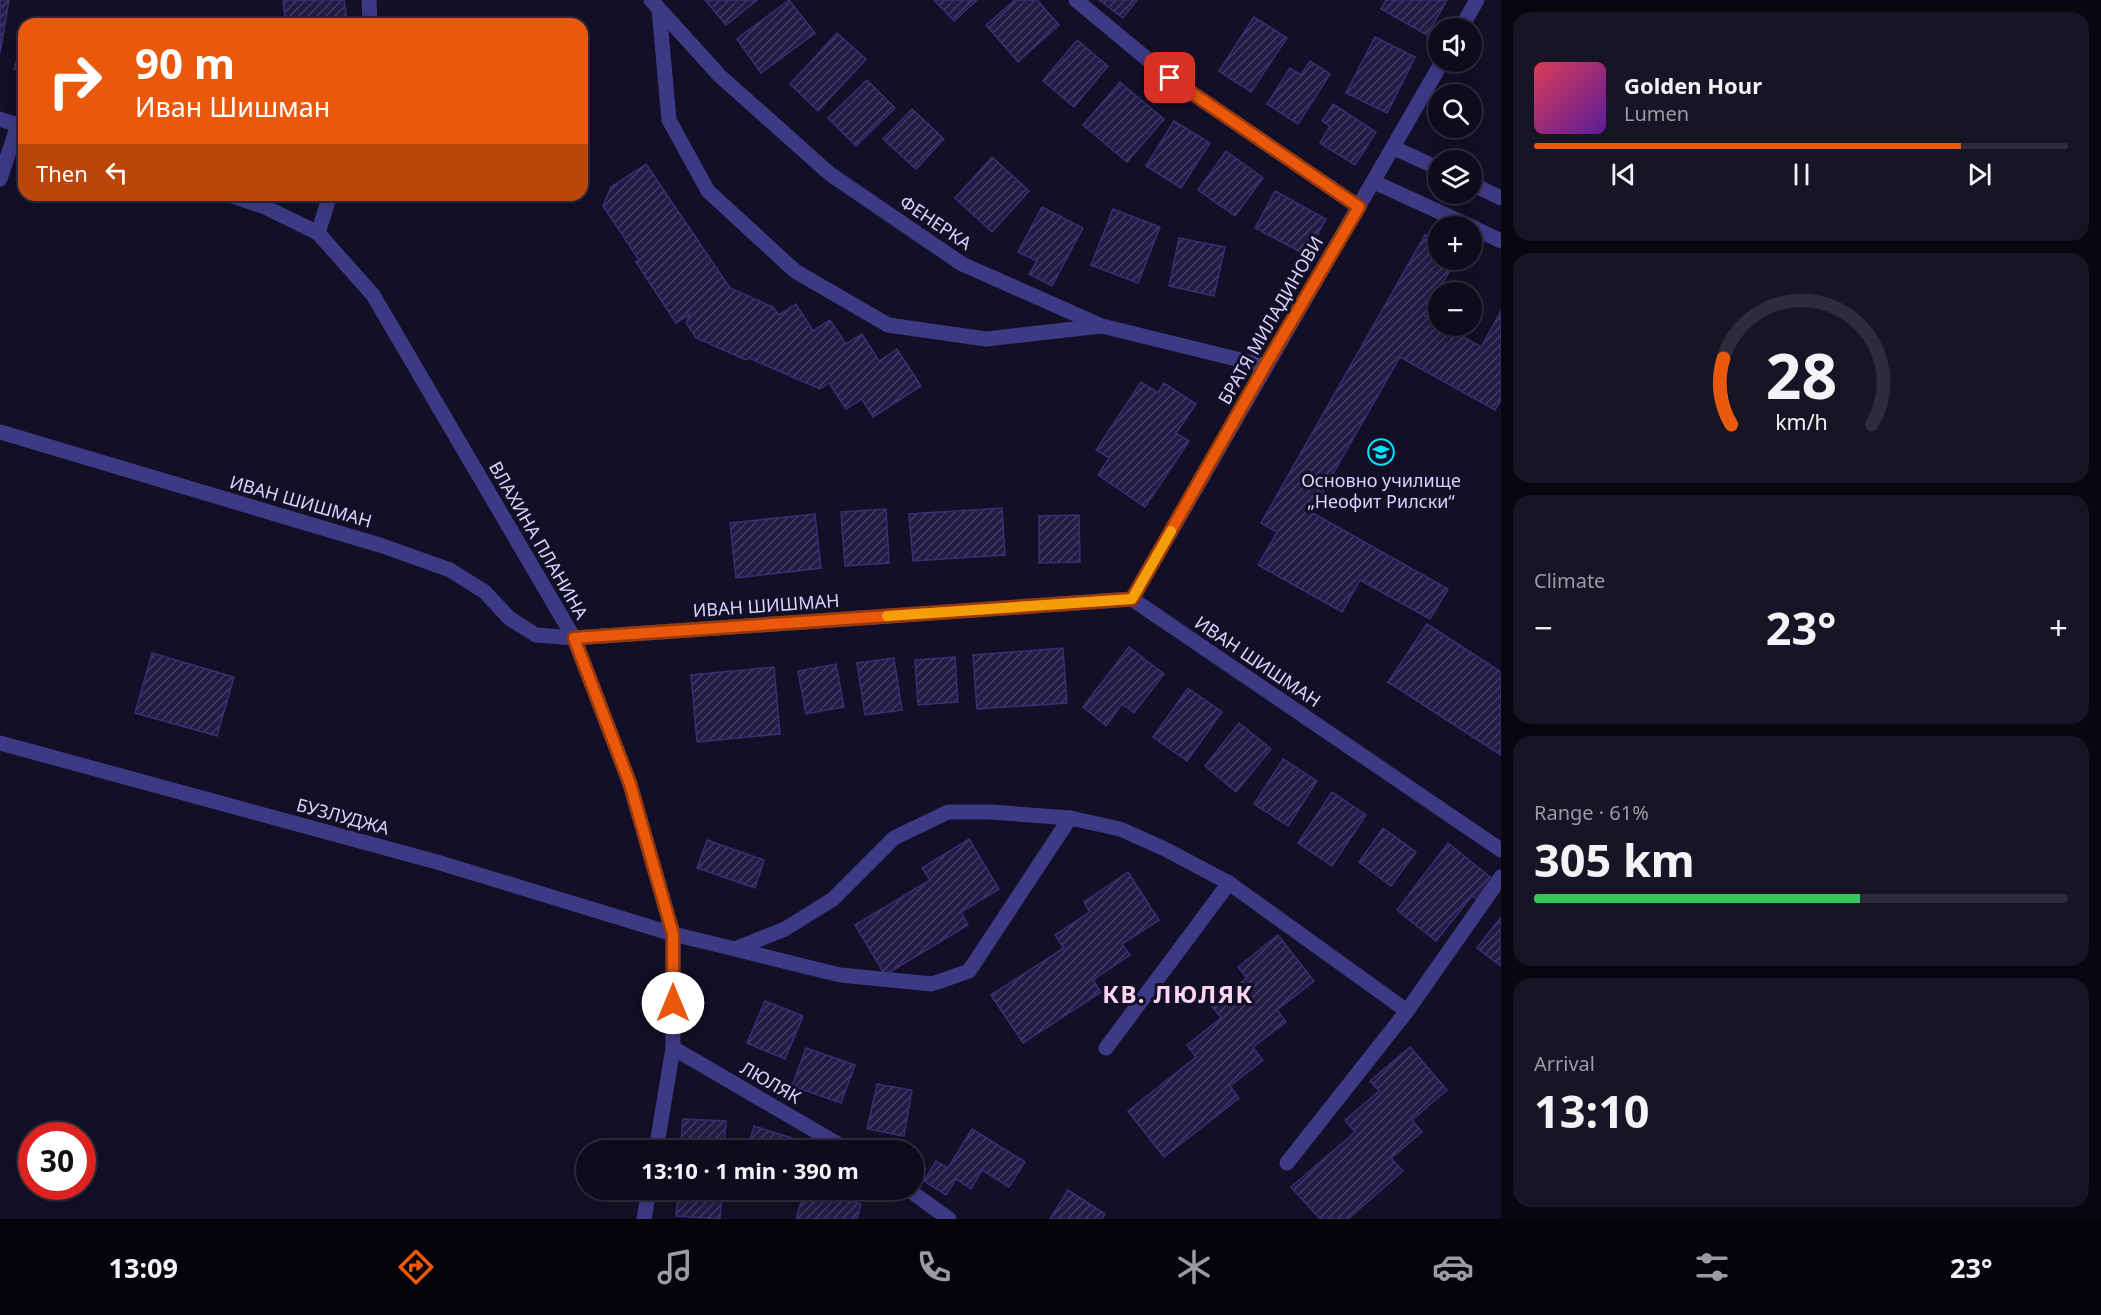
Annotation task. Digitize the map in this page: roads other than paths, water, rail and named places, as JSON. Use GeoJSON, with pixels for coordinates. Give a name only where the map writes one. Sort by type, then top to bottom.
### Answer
{"type":"FeatureCollection","features":[{"type":"Feature","properties":{"kind":"street"},"geometry":{"type":"LineString","coordinates":[[369,0],[370,18]]}},
{"type":"Feature","properties":{"kind":"street"},"geometry":{"type":"LineString","coordinates":[[1076,0],[1170,78],[1359,207]]}},
{"type":"Feature","properties":{"kind":"street"},"geometry":{"type":"LineString","coordinates":[[1467,18],[1477,0]]}},
{"type":"Feature","properties":{"kind":"street"},"geometry":{"type":"LineString","coordinates":[[655,5],[669,120],[708,191],[795,271],[888,325],[986,339],[1102,326]]}},
{"type":"Feature","properties":{"kind":"street","name":"ФЕНЕРКА"},"geometry":{"type":"LineString","coordinates":[[655,5],[720,76],[830,174],[962,264],[1102,326],[1265,366]]}},
{"type":"Feature","properties":{"kind":"street","name":"БРАТЯ МИЛАДИНОВИ"},"geometry":{"type":"LineString","coordinates":[[1132,599],[1436,72]]}},
{"type":"Feature","properties":{"kind":"street"},"geometry":{"type":"LineString","coordinates":[[0,118],[18,125]]}},
{"type":"Feature","properties":{"kind":"street"},"geometry":{"type":"LineString","coordinates":[[0,179],[18,134]]}},
{"type":"Feature","properties":{"kind":"street"},"geometry":{"type":"LineString","coordinates":[[1394,148],[1428,163]]}},
{"type":"Feature","properties":{"kind":"street"},"geometry":{"type":"LineString","coordinates":[[1374,182],[1447,216]]}},
{"type":"Feature","properties":{"kind":"street"},"geometry":{"type":"LineString","coordinates":[[1482,189],[1501,198]]}},
{"type":"Feature","properties":{"kind":"street"},"geometry":{"type":"LineString","coordinates":[[248,201],[318,233],[328,201]]}},
{"type":"Feature","properties":{"kind":"street"},"geometry":{"type":"LineString","coordinates":[[1482,232],[1501,241]]}},
{"type":"Feature","properties":{"kind":"street","name":"ВЛАХИНА ПЛАНИНА"},"geometry":{"type":"LineString","coordinates":[[318,233],[373,295],[574,638],[630,784],[673,934],[673,1048],[658,1140]]}},
{"type":"Feature","properties":{"kind":"street","name":"ИВАН ШИШМАН"},"geometry":{"type":"LineString","coordinates":[[0,432],[394,550],[450,570],[485,592],[509,618],[536,635],[574,638],[1132,599],[1501,850]]}},
{"type":"Feature","properties":{"kind":"street","name":"БУЗЛУДЖА"},"geometry":{"type":"LineString","coordinates":[[0,743],[437,862],[673,934],[840,975],[932,984],[969,971],[1070,818]]}},
{"type":"Feature","properties":{"kind":"street"},"geometry":{"type":"LineString","coordinates":[[735,949],[785,930],[833,899],[894,838],[948,812],[992,812],[1070,818],[1120,829],[1229,883],[1407,1011]]}},
{"type":"Feature","properties":{"kind":"street"},"geometry":{"type":"LineString","coordinates":[[1287,1163],[1407,1011],[1501,877]]}},
{"type":"Feature","properties":{"kind":"street"},"geometry":{"type":"LineString","coordinates":[[1106,1048],[1229,883]]}},
{"type":"Feature","properties":{"kind":"street","name":"ЛЮЛЯК"},"geometry":{"type":"LineString","coordinates":[[673,1048],[831,1140]]}},
{"type":"Feature","properties":{"kind":"street"},"geometry":{"type":"LineString","coordinates":[[644,1219],[648,1200]]}},
{"type":"Feature","properties":{"kind":"street"},"geometry":{"type":"LineString","coordinates":[[923,1200],[949,1219]]}},
{"type":"Feature","properties":{"kind":"place","name":"Основно училище „Неофит Рилски“"},"geometry":{"type":"Point","coordinates":[1381,452]}},
{"type":"Feature","properties":{"kind":"district","name":"КВ. ЛЮЛЯК"},"geometry":{"type":"Point","coordinates":[1178,993]}}]}
